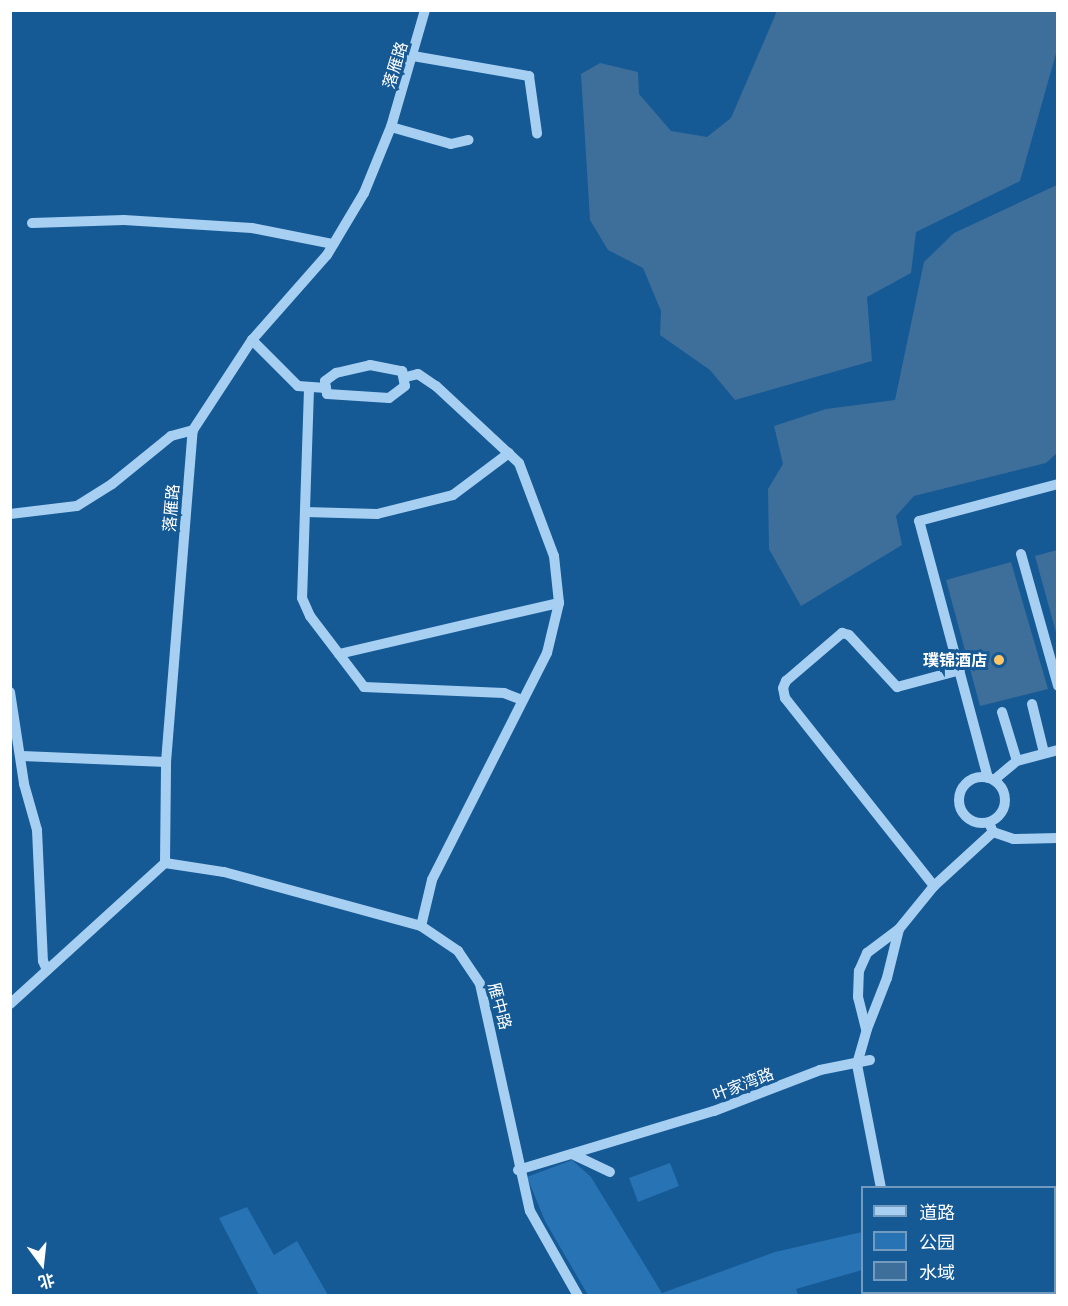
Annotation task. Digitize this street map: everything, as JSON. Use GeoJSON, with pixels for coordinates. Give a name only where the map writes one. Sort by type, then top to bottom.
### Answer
{"type":"FeatureCollection","features":[{"type":"Feature","properties":{"kind":"street","name":"落雁路"},"geometry":{"type":"LineString","coordinates":[[165,863],[166,762],[193,430],[252,340],[333,244],[364,193],[391,128],[425,10]]}},
{"type":"Feature","properties":{"kind":"street"},"geometry":{"type":"LineString","coordinates":[[413,56],[529,76],[537,133]]}},
{"type":"Feature","properties":{"kind":"street"},"geometry":{"type":"LineString","coordinates":[[391,128],[451,144],[469,140]]}},
{"type":"Feature","properties":{"kind":"street"},"geometry":{"type":"LineString","coordinates":[[32,223],[124,220],[252,228],[333,244]]}},
{"type":"Feature","properties":{"kind":"street"},"geometry":{"type":"LineString","coordinates":[[252,340],[298,386],[309,389],[326,388]]}},
{"type":"Feature","properties":{"kind":"street"},"geometry":{"type":"LineString","coordinates":[[360,365],[399,370],[406,377],[403,389],[389,398],[327,394],[325,381],[336,373],[360,365]]}},
{"type":"Feature","properties":{"kind":"street"},"geometry":{"type":"LineString","coordinates":[[406,377],[418,374],[436,386],[509,453],[526,474],[554,556],[559,603],[548,653],[432,880],[421,926]]}},
{"type":"Feature","properties":{"kind":"street"},"geometry":{"type":"LineString","coordinates":[[309,389],[304,605],[364,687],[504,693],[522,700]]}},
{"type":"Feature","properties":{"kind":"street"},"geometry":{"type":"LineString","coordinates":[[10,514],[77,506],[112,484],[171,436],[193,430]]}},
{"type":"Feature","properties":{"kind":"street"},"geometry":{"type":"LineString","coordinates":[[305,512],[377,514],[453,495],[509,453]]}},
{"type":"Feature","properties":{"kind":"street"},"geometry":{"type":"LineString","coordinates":[[867,1029],[858,997],[859,971],[867,953],[899,929],[934,886],[991,827],[1005,803],[1003,790],[991,779],[919,521],[1058,484]]}},
{"type":"Feature","properties":{"kind":"street"},"geometry":{"type":"LineString","coordinates":[[1021,554],[1058,686]]}},
{"type":"Feature","properties":{"kind":"street"},"geometry":{"type":"LineString","coordinates":[[339,654],[559,603]]}},
{"type":"Feature","properties":{"kind":"street"},"geometry":{"type":"LineString","coordinates":[[934,886],[785,698],[783,688],[786,681],[842,633],[849,635],[897,687],[960,670]]}},
{"type":"Feature","properties":{"kind":"street"},"geometry":{"type":"LineString","coordinates":[[10,692],[22,756],[24,784],[37,830],[43,961],[47,970]]}},
{"type":"Feature","properties":{"kind":"street"},"geometry":{"type":"LineString","coordinates":[[1032,704],[1044,753]]}},
{"type":"Feature","properties":{"kind":"street"},"geometry":{"type":"LineString","coordinates":[[1002,712],[1017,761]]}},
{"type":"Feature","properties":{"kind":"street"},"geometry":{"type":"LineString","coordinates":[[1058,750],[1017,761],[991,779],[969,781],[961,791],[959,804],[970,820],[991,827],[1013,839],[1058,838]]}},
{"type":"Feature","properties":{"kind":"street"},"geometry":{"type":"LineString","coordinates":[[22,756],[166,762]]}},
{"type":"Feature","properties":{"kind":"street"},"geometry":{"type":"LineString","coordinates":[[10,1005],[165,863]]}},
{"type":"Feature","properties":{"kind":"street","name":"雁中路"},"geometry":{"type":"LineString","coordinates":[[165,863],[224,872],[421,926],[458,951],[480,984],[519,1170],[530,1211],[578,1296]]}},
{"type":"Feature","properties":{"kind":"street"},"geometry":{"type":"LineString","coordinates":[[881,1186],[857,1064],[867,1029],[887,978],[899,929]]}},
{"type":"Feature","properties":{"kind":"street","name":"叶家湾路"},"geometry":{"type":"LineString","coordinates":[[519,1170],[714,1111],[820,1070],[870,1060]]}},
{"type":"Feature","properties":{"kind":"street"},"geometry":{"type":"LineString","coordinates":[[572,1154],[610,1172]]}},
{"type":"Feature","properties":{"kind":"green space"},"geometry":{"type":"Polygon","coordinates":[[[572,1160],[591,1177],[662,1293],[775,1252],[861,1232],[861,1270],[796,1289],[798,1295],[588,1295],[545,1221],[527,1177],[572,1160]]]}},
{"type":"Feature","properties":{"kind":"green space"},"geometry":{"type":"Polygon","coordinates":[[[670,1163],[679,1186],[638,1202],[629,1178],[670,1163]]]}},
{"type":"Feature","properties":{"kind":"green space"},"geometry":{"type":"Polygon","coordinates":[[[247,1207],[274,1255],[297,1241],[328,1295],[259,1295],[219,1218],[247,1207]]]}},
{"type":"Feature","properties":{"kind":"water"},"geometry":{"type":"Polygon","coordinates":[[[777,11],[1057,11],[1057,50],[1020,181],[916,232],[911,273],[867,297],[872,361],[735,400],[710,370],[660,335],[661,311],[643,268],[608,250],[590,220],[581,74],[600,63],[638,72],[639,94],[671,131],[707,137],[731,118],[777,11]]]}},
{"type":"Feature","properties":{"kind":"water"},"geometry":{"type":"Polygon","coordinates":[[[1057,185],[1057,453],[1046,463],[914,496],[896,516],[902,545],[801,606],[769,549],[768,489],[783,464],[774,426],[826,409],[895,400],[924,262],[954,233],[1057,185]]]}},
{"type":"Feature","properties":{"kind":"water"},"geometry":{"type":"Polygon","coordinates":[[[1058,550],[1057,636],[1035,556],[1058,550]]]}},
{"type":"Feature","properties":{"kind":"water"},"geometry":{"type":"Polygon","coordinates":[[[1011,562],[1048,689],[980,706],[946,580],[1011,562]]]}},
{"type":"Feature","properties":{"kind":"place","name":"璞锦酒店"},"geometry":{"type":"Point","coordinates":[999,660]}}]}
